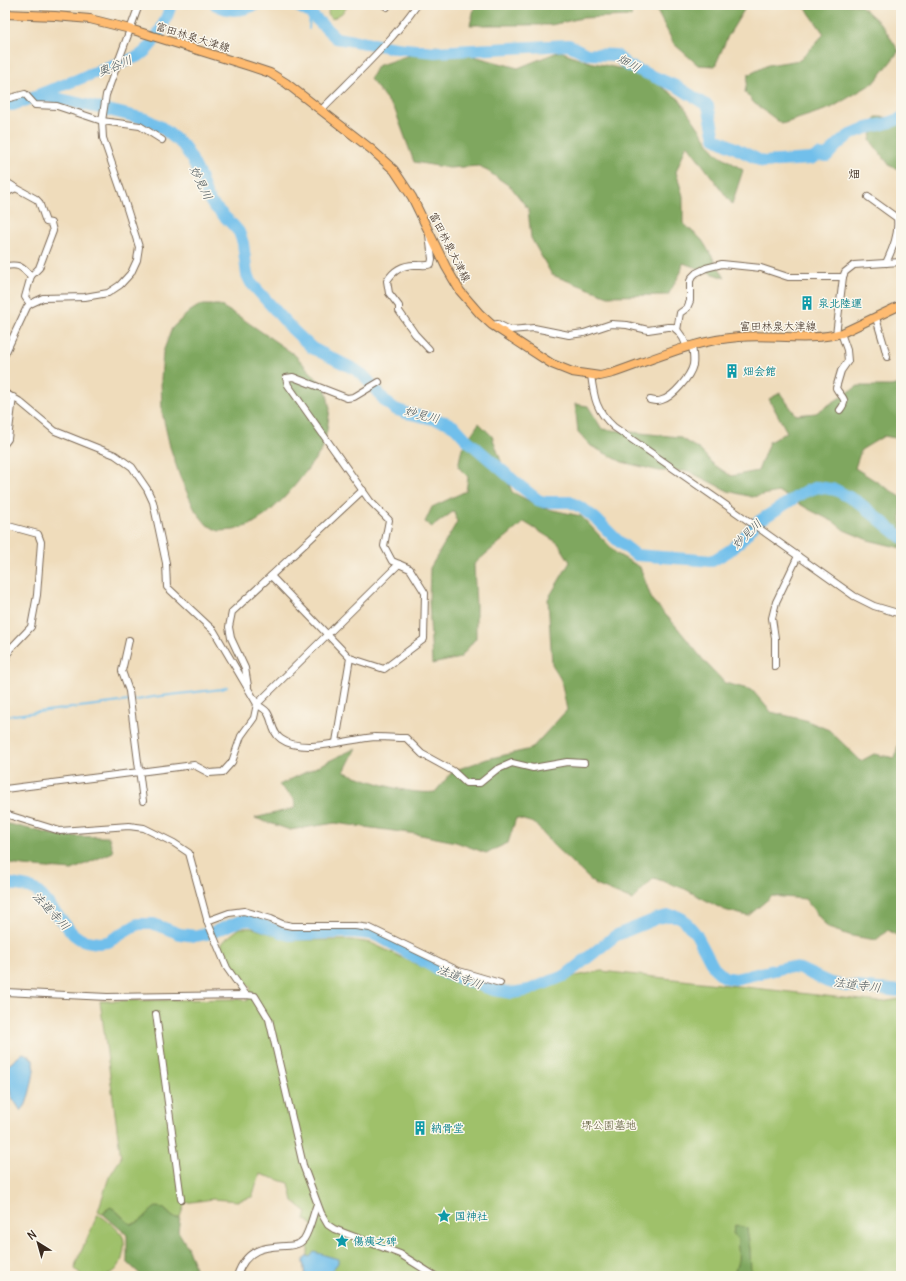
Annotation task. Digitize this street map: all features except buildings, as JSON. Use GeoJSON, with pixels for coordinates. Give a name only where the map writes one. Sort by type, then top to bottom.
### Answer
{"type":"FeatureCollection","features":[{"type":"Feature","properties":{"kind":"main road","name":"富田林泉大津線"},"geometry":{"type":"LineString","coordinates":[[5,14],[90,19],[130,29],[270,73],[286,83],[371,149],[394,170],[412,197],[446,267],[460,290],[480,314],[492,325],[552,364],[572,372],[600,376],[690,347],[737,337],[761,335],[819,337],[838,334],[901,305]]}},
{"type":"Feature","properties":{"kind":"street"},"geometry":{"type":"LineString","coordinates":[[5,354],[27,307],[30,304],[43,298],[85,297],[108,293],[120,285],[128,277],[138,260],[139,247],[103,138],[102,121],[106,95],[139,5]]}},
{"type":"Feature","properties":{"kind":"street"},"geometry":{"type":"LineString","coordinates":[[384,5],[387,7],[388,5]]}},
{"type":"Feature","properties":{"kind":"street"},"geometry":{"type":"LineString","coordinates":[[322,110],[392,37],[407,20],[417,5]]}},
{"type":"Feature","properties":{"kind":"street"},"geometry":{"type":"LineString","coordinates":[[5,96],[10,98],[25,94],[35,105],[57,106],[102,121],[140,126],[162,140]]}},
{"type":"Feature","properties":{"kind":"street"},"geometry":{"type":"LineString","coordinates":[[5,181],[39,202],[46,222],[51,224],[53,231],[39,268],[31,276],[25,297],[30,304]]}},
{"type":"Feature","properties":{"kind":"street"},"geometry":{"type":"LineString","coordinates":[[5,193],[16,188]]}},
{"type":"Feature","properties":{"kind":"street"},"geometry":{"type":"LineString","coordinates":[[868,197],[898,218],[895,243],[886,263]]}},
{"type":"Feature","properties":{"kind":"street"},"geometry":{"type":"LineString","coordinates":[[429,349],[415,334],[399,311],[399,306],[389,293],[387,281],[396,270],[402,266],[410,264],[431,264],[432,259],[429,242],[430,233]]}},
{"type":"Feature","properties":{"kind":"street"},"geometry":{"type":"LineString","coordinates":[[840,410],[845,404],[845,400],[836,388],[841,371],[848,362],[848,356],[838,334],[843,277],[845,272],[854,265],[901,262]]}},
{"type":"Feature","properties":{"kind":"street"},"geometry":{"type":"LineString","coordinates":[[676,330],[680,313],[687,308],[690,301],[690,281],[696,272],[706,268],[722,264],[761,268],[788,277],[843,277]]}},
{"type":"Feature","properties":{"kind":"street"},"geometry":{"type":"LineString","coordinates":[[5,266],[20,266],[31,276]]}},
{"type":"Feature","properties":{"kind":"street"},"geometry":{"type":"LineString","coordinates":[[876,317],[880,333],[884,341],[887,357]]}},
{"type":"Feature","properties":{"kind":"street"},"geometry":{"type":"LineString","coordinates":[[492,325],[498,324],[510,330],[534,328],[569,335],[576,335],[610,324],[618,324],[648,330],[673,327],[690,347],[693,358],[693,366],[685,380],[674,393],[664,400],[650,400]]}},
{"type":"Feature","properties":{"kind":"street"},"geometry":{"type":"LineString","coordinates":[[591,375],[594,397],[598,408],[608,421],[620,431],[760,528],[854,596],[874,606],[901,614]]}},
{"type":"Feature","properties":{"kind":"street"},"geometry":{"type":"LineString","coordinates":[[271,576],[350,658],[384,669],[424,639],[425,593],[410,569],[392,561],[384,546],[389,520],[370,501],[288,385],[286,378],[293,377],[347,398],[354,397],[379,382]]}},
{"type":"Feature","properties":{"kind":"street"},"geometry":{"type":"LineString","coordinates":[[5,393],[19,401],[55,431],[115,455],[132,467],[147,489],[153,502],[166,563],[167,586],[214,631],[257,704],[268,712],[273,730],[279,738],[289,744],[315,747],[336,742],[375,737],[406,738],[422,754],[453,771],[466,783],[480,783],[496,770],[512,763],[533,768],[567,762],[584,763]]}},
{"type":"Feature","properties":{"kind":"street"},"geometry":{"type":"LineString","coordinates":[[5,443],[8,439],[13,397]]}},
{"type":"Feature","properties":{"kind":"street"},"geometry":{"type":"LineString","coordinates":[[249,690],[246,668],[231,638],[229,627],[232,612],[363,490]]}},
{"type":"Feature","properties":{"kind":"street"},"geometry":{"type":"LineString","coordinates":[[5,525],[38,534],[41,542],[37,595],[31,627],[8,648],[5,662]]}},
{"type":"Feature","properties":{"kind":"street"},"geometry":{"type":"LineString","coordinates":[[775,667],[775,638],[772,618],[776,602],[798,556]]}},
{"type":"Feature","properties":{"kind":"street"},"geometry":{"type":"LineString","coordinates":[[5,789],[194,765],[209,773],[223,772],[232,762],[241,736],[254,718],[257,704],[399,564]]}},
{"type":"Feature","properties":{"kind":"street"},"geometry":{"type":"LineString","coordinates":[[129,640],[122,671],[129,691],[143,801]]}},
{"type":"Feature","properties":{"kind":"street"},"geometry":{"type":"LineString","coordinates":[[336,742],[350,658]]}},
{"type":"Feature","properties":{"kind":"street"},"geometry":{"type":"LineString","coordinates":[[5,814],[60,831],[129,826],[144,828],[174,843],[189,853],[208,922],[227,968],[246,995]]}},
{"type":"Feature","properties":{"kind":"street"},"geometry":{"type":"LineString","coordinates":[[208,922],[229,913],[244,911],[292,926],[355,926],[370,928],[460,971],[500,983]]}},
{"type":"Feature","properties":{"kind":"street"},"geometry":{"type":"LineString","coordinates":[[5,992],[107,997],[255,996],[269,1019],[303,1165],[324,1220],[334,1229],[400,1254],[435,1276]]}},
{"type":"Feature","properties":{"kind":"street"},"geometry":{"type":"LineString","coordinates":[[156,1014],[181,1199]]}},
{"type":"Feature","properties":{"kind":"street"},"geometry":{"type":"LineString","coordinates":[[237,1276],[239,1270],[250,1256],[262,1248],[291,1246],[302,1241],[307,1232],[317,1204]]}},
{"type":"Feature","properties":{"kind":"green space"},"geometry":{"type":"Polygon","coordinates":[[[329,5],[351,5],[332,19],[328,14],[329,5]]]}},
{"type":"Feature","properties":{"kind":"green space"},"geometry":{"type":"Polygon","coordinates":[[[475,5],[633,5],[631,16],[582,18],[551,25],[470,25],[475,5]]]}},
{"type":"Feature","properties":{"kind":"green space"},"geometry":{"type":"Polygon","coordinates":[[[660,5],[747,5],[728,36],[715,66],[698,65],[674,44],[657,11],[660,5]]]}},
{"type":"Feature","properties":{"kind":"green space"},"geometry":{"type":"Polygon","coordinates":[[[805,5],[860,5],[882,25],[899,51],[875,82],[831,108],[782,124],[754,103],[745,92],[748,75],[768,65],[800,60],[824,34],[805,5]]]}},
{"type":"Feature","properties":{"kind":"green space"},"geometry":{"type":"Polygon","coordinates":[[[436,46],[518,68],[560,51],[589,62],[643,73],[679,99],[715,152],[743,170],[732,204],[687,144],[676,172],[683,196],[683,223],[702,240],[725,278],[683,263],[681,272],[668,295],[608,296],[552,275],[531,238],[528,209],[511,187],[480,166],[449,168],[414,162],[395,110],[370,79],[377,66],[436,46]]]}},
{"type":"Feature","properties":{"kind":"green space"},"geometry":{"type":"Polygon","coordinates":[[[876,117],[901,118],[901,170],[890,166],[870,140],[876,117]]]}},
{"type":"Feature","properties":{"kind":"green space"},"geometry":{"type":"Polygon","coordinates":[[[200,305],[219,305],[240,317],[295,355],[326,389],[330,409],[322,450],[297,483],[266,515],[250,525],[234,530],[219,531],[207,525],[195,510],[180,477],[170,447],[162,412],[161,379],[163,352],[172,328],[189,312],[200,305]]]}},
{"type":"Feature","properties":{"kind":"green space"},"geometry":{"type":"Polygon","coordinates":[[[901,384],[901,439],[884,436],[861,450],[855,468],[901,497],[901,548],[868,540],[844,530],[834,522],[779,492],[752,497],[728,491],[688,471],[659,471],[622,462],[591,446],[578,432],[575,404],[588,406],[602,429],[679,437],[700,450],[713,464],[731,476],[758,471],[769,442],[787,432],[769,399],[780,393],[796,415],[816,413],[858,386],[891,386],[901,384]]]}},
{"type":"Feature","properties":{"kind":"green space"},"geometry":{"type":"Polygon","coordinates":[[[479,423],[492,436],[512,492],[543,508],[581,516],[617,554],[640,567],[652,600],[725,683],[752,690],[771,712],[805,720],[829,730],[861,761],[874,754],[895,758],[901,732],[901,938],[888,930],[876,940],[852,936],[828,928],[805,899],[772,896],[748,916],[724,910],[685,889],[654,878],[632,900],[596,885],[554,846],[534,823],[516,818],[508,843],[486,853],[456,842],[416,834],[335,823],[290,830],[255,818],[295,808],[294,799],[279,785],[356,748],[344,772],[401,789],[435,792],[453,771],[487,759],[531,749],[567,710],[561,680],[552,664],[548,599],[570,562],[558,543],[524,522],[474,564],[476,638],[460,658],[432,664],[429,600],[430,568],[457,522],[454,511],[432,527],[425,522],[432,507],[466,491],[468,477],[458,467],[462,448],[479,423]]]}},
{"type":"Feature","properties":{"kind":"green space"},"geometry":{"type":"Polygon","coordinates":[[[5,823],[59,836],[109,837],[113,852],[72,870],[5,863],[5,823]]]}},
{"type":"Feature","properties":{"kind":"green space","name":"堺公園墓地"},"geometry":{"type":"Polygon","coordinates":[[[240,928],[253,928],[290,940],[351,940],[371,943],[450,980],[493,995],[530,991],[571,977],[601,971],[880,1002],[901,999],[901,1276],[308,1276],[308,1246],[305,1242],[313,1227],[308,1221],[305,1220],[307,1212],[293,1201],[289,1183],[260,1174],[252,1197],[238,1201],[213,1199],[185,1203],[180,1217],[177,1218],[173,1217],[163,1208],[153,1209],[143,1219],[134,1224],[130,1224],[114,1209],[107,1209],[103,1214],[98,1211],[109,1177],[121,1158],[100,1001],[238,999],[247,1001],[251,988],[240,978],[220,946],[227,938],[240,928]]]}},
{"type":"Feature","properties":{"kind":"green space"},"geometry":{"type":"Polygon","coordinates":[[[110,1207],[130,1224],[138,1222],[156,1207],[163,1208],[173,1217],[180,1217],[178,1231],[187,1246],[198,1276],[142,1276],[127,1262],[127,1235],[103,1214],[110,1207]]]}},
{"type":"Feature","properties":{"kind":"green space"},"geometry":{"type":"Polygon","coordinates":[[[98,1214],[108,1221],[123,1237],[123,1257],[117,1268],[108,1275],[83,1276],[75,1269],[76,1263],[98,1214]]]}},
{"type":"Feature","properties":{"kind":"green space"},"geometry":{"type":"Polygon","coordinates":[[[735,1225],[747,1228],[750,1249],[751,1276],[735,1276],[738,1260],[738,1240],[733,1233],[735,1225]]]}},
{"type":"Feature","properties":{"kind":"water"},"geometry":{"type":"Polygon","coordinates":[[[23,1053],[31,1058],[34,1066],[33,1078],[28,1098],[21,1111],[11,1096],[5,1068],[23,1053]]]}},
{"type":"Feature","properties":{"kind":"water"},"geometry":{"type":"Polygon","coordinates":[[[314,1252],[338,1259],[338,1263],[327,1276],[305,1276],[303,1261],[307,1256],[310,1257],[314,1252]]]}},
{"type":"Feature","properties":{"kind":"waterway","name":"奥谷川"},"geometry":{"type":"LineString","coordinates":[[40,94],[139,56],[155,40],[163,26],[171,5]]}},
{"type":"Feature","properties":{"kind":"waterway","name":"畑川"},"geometry":{"type":"LineString","coordinates":[[216,5],[231,10],[245,9],[255,5]]}},
{"type":"Feature","properties":{"kind":"waterway","name":"畑川"},"geometry":{"type":"LineString","coordinates":[[296,5],[310,13],[336,38],[396,48],[435,52],[569,45],[587,54],[616,55],[627,65],[678,87],[708,106],[715,138],[763,162],[811,159],[819,155],[827,156],[840,142],[852,134],[867,128],[890,123],[901,118]]}},
{"type":"Feature","properties":{"kind":"waterway"},"geometry":{"type":"LineString","coordinates":[[309,29],[310,13]]}},
{"type":"Feature","properties":{"kind":"waterway","name":"妙見川"},"geometry":{"type":"LineString","coordinates":[[5,104],[13,105],[34,97],[52,97],[146,119],[161,127],[183,145],[200,176],[206,194],[212,204],[239,232],[243,243],[247,275],[251,283],[292,329],[312,348],[356,370],[364,376],[386,402],[395,409],[446,422],[455,427],[466,439],[538,500],[544,502],[570,502],[582,508],[636,555],[712,561],[739,543],[756,523],[804,492],[818,487],[836,490],[858,502],[901,537]]}},
{"type":"Feature","properties":{"kind":"waterway"},"geometry":{"type":"LineString","coordinates":[[5,716],[222,689],[227,687]]}},
{"type":"Feature","properties":{"kind":"waterway","name":"法道寺川"},"geometry":{"type":"LineString","coordinates":[[5,883],[28,887],[35,890],[42,896],[73,934],[86,941],[98,943],[108,942],[138,924],[154,924],[180,934],[195,936],[211,933],[240,921],[250,920],[289,935],[351,932],[372,934],[382,938],[444,973],[494,990],[512,993],[529,990],[566,975],[615,936],[658,918],[667,916],[677,916],[683,919],[696,934],[714,968],[724,977],[735,979],[787,967],[800,969],[828,982],[845,986],[901,991]]}},
{"type":"Feature","properties":{"kind":"place","name":"泉北陸運"},"geometry":{"type":"Point","coordinates":[807,303]}},
{"type":"Feature","properties":{"kind":"place","name":"畑会館"},"geometry":{"type":"Point","coordinates":[732,371]}},
{"type":"Feature","properties":{"kind":"place","name":"納骨堂"},"geometry":{"type":"Point","coordinates":[420,1128]}},
{"type":"Feature","properties":{"kind":"place","name":"国神社"},"geometry":{"type":"Point","coordinates":[444,1216]}},
{"type":"Feature","properties":{"kind":"place","name":"傷痍之碑"},"geometry":{"type":"Point","coordinates":[342,1241]}},
{"type":"Feature","properties":{"kind":"district","name":"畑"},"geometry":{"type":"Point","coordinates":[854,174]}}]}
